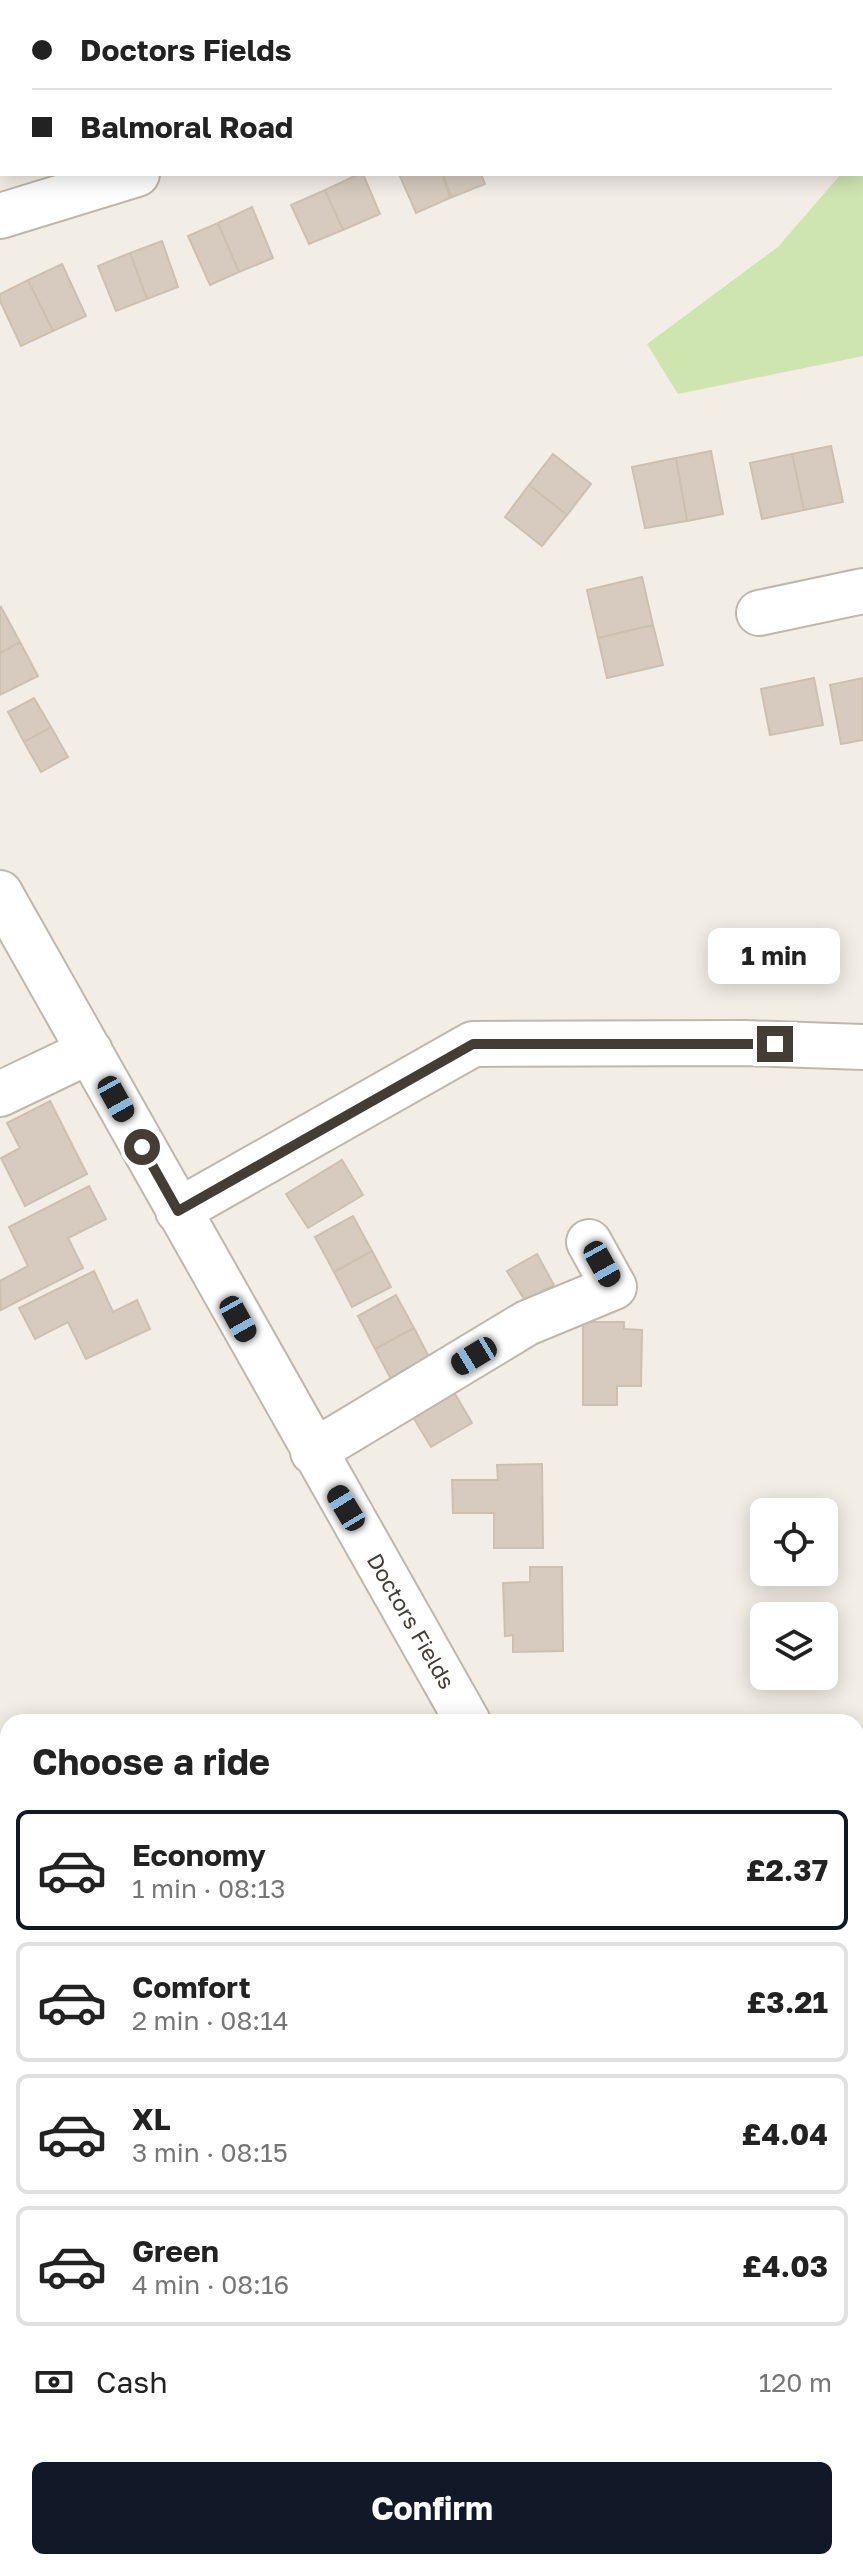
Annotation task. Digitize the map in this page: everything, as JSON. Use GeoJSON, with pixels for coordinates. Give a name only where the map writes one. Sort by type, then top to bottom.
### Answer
{"type":"FeatureCollection","features":[{"type":"Feature","properties":{"kind":"street"},"geometry":{"type":"LineString","coordinates":[[0,216],[116,177]]}},
{"type":"Feature","properties":{"kind":"street"},"geometry":{"type":"LineString","coordinates":[[759,613],[863,591]]}},
{"type":"Feature","properties":{"kind":"street","name":"Doctors Fields"},"geometry":{"type":"LineString","coordinates":[[0,893],[463,1714]]}},
{"type":"Feature","properties":{"kind":"street"},"geometry":{"type":"LineString","coordinates":[[178,1211],[473,1044],[745,1043],[863,1047]]}},
{"type":"Feature","properties":{"kind":"street"},"geometry":{"type":"LineString","coordinates":[[0,1094],[90,1051]]}},
{"type":"Feature","properties":{"kind":"street"},"geometry":{"type":"LineString","coordinates":[[313,1452],[527,1323],[614,1287],[589,1242]]}},
{"type":"Feature","properties":{"kind":"green space"},"geometry":{"type":"Polygon","coordinates":[[[839,176],[863,176],[863,356],[678,394],[647,344],[778,247],[839,176]]]}},
{"type":"Feature","properties":{"kind":"building"},"geometry":{"type":"Polygon","coordinates":[[[355,176],[364,176],[380,214],[343,230],[325,190],[355,176]]]}},
{"type":"Feature","properties":{"kind":"building"},"geometry":{"type":"Polygon","coordinates":[[[400,176],[443,176],[452,197],[416,213],[400,176]]]}},
{"type":"Feature","properties":{"kind":"building"},"geometry":{"type":"Polygon","coordinates":[[[443,176],[482,176],[485,184],[450,198],[443,176]]]}},
{"type":"Feature","properties":{"kind":"building"},"geometry":{"type":"Polygon","coordinates":[[[325,190],[343,230],[309,244],[291,205],[325,190]]]}},
{"type":"Feature","properties":{"kind":"building"},"geometry":{"type":"Polygon","coordinates":[[[252,207],[273,258],[239,272],[218,223],[252,207]]]}},
{"type":"Feature","properties":{"kind":"building"},"geometry":{"type":"Polygon","coordinates":[[[218,223],[239,272],[210,285],[188,236],[218,223]]]}},
{"type":"Feature","properties":{"kind":"building"},"geometry":{"type":"Polygon","coordinates":[[[162,241],[178,287],[147,299],[130,253],[162,241]]]}},
{"type":"Feature","properties":{"kind":"building"},"geometry":{"type":"Polygon","coordinates":[[[130,253],[147,299],[116,311],[98,266],[130,253]]]}},
{"type":"Feature","properties":{"kind":"building"},"geometry":{"type":"Polygon","coordinates":[[[62,264],[86,316],[53,331],[28,280],[62,264]]]}},
{"type":"Feature","properties":{"kind":"building"},"geometry":{"type":"Polygon","coordinates":[[[28,280],[53,331],[21,346],[0,301],[0,294],[28,280]]]}},
{"type":"Feature","properties":{"kind":"building"},"geometry":{"type":"Polygon","coordinates":[[[831,446],[843,502],[804,510],[792,454],[831,446]]]}},
{"type":"Feature","properties":{"kind":"building"},"geometry":{"type":"Polygon","coordinates":[[[711,451],[723,514],[687,521],[676,458],[711,451]]]}},
{"type":"Feature","properties":{"kind":"building"},"geometry":{"type":"Polygon","coordinates":[[[553,454],[591,484],[567,515],[529,485],[553,454]]]}},
{"type":"Feature","properties":{"kind":"building"},"geometry":{"type":"Polygon","coordinates":[[[792,454],[804,510],[762,519],[750,463],[792,454]]]}},
{"type":"Feature","properties":{"kind":"building"},"geometry":{"type":"Polygon","coordinates":[[[676,458],[687,521],[645,528],[632,467],[676,458]]]}},
{"type":"Feature","properties":{"kind":"building"},"geometry":{"type":"Polygon","coordinates":[[[529,485],[567,515],[542,546],[505,517],[529,485]]]}},
{"type":"Feature","properties":{"kind":"building"},"geometry":{"type":"Polygon","coordinates":[[[642,577],[653,625],[598,638],[587,590],[642,577]]]}},
{"type":"Feature","properties":{"kind":"building"},"geometry":{"type":"Polygon","coordinates":[[[0,608],[20,642],[0,653],[0,608]]]}},
{"type":"Feature","properties":{"kind":"building"},"geometry":{"type":"Polygon","coordinates":[[[653,625],[663,665],[607,678],[598,638],[653,625]]]}},
{"type":"Feature","properties":{"kind":"building"},"geometry":{"type":"Polygon","coordinates":[[[20,642],[38,676],[0,695],[0,653],[20,642]]]}},
{"type":"Feature","properties":{"kind":"building"},"geometry":{"type":"Polygon","coordinates":[[[814,678],[823,725],[770,735],[761,689],[814,678]]]}},
{"type":"Feature","properties":{"kind":"building"},"geometry":{"type":"Polygon","coordinates":[[[863,678],[863,740],[841,744],[830,685],[863,678]]]}},
{"type":"Feature","properties":{"kind":"building"},"geometry":{"type":"Polygon","coordinates":[[[34,698],[51,727],[24,742],[8,712],[34,698]]]}},
{"type":"Feature","properties":{"kind":"building"},"geometry":{"type":"Polygon","coordinates":[[[51,727],[68,757],[41,772],[24,742],[51,727]]]}},
{"type":"Feature","properties":{"kind":"building"},"geometry":{"type":"Polygon","coordinates":[[[50,1101],[87,1174],[25,1206],[1,1158],[20,1148],[7,1123],[50,1101]]]}},
{"type":"Feature","properties":{"kind":"building"},"geometry":{"type":"Polygon","coordinates":[[[342,1160],[363,1195],[308,1228],[286,1194],[342,1160]]]}},
{"type":"Feature","properties":{"kind":"building"},"geometry":{"type":"Polygon","coordinates":[[[89,1186],[106,1219],[68,1238],[83,1268],[1,1310],[0,1281],[28,1266],[9,1227],[89,1186]]]}},
{"type":"Feature","properties":{"kind":"building"},"geometry":{"type":"Polygon","coordinates":[[[353,1216],[372,1251],[334,1272],[315,1237],[353,1216]]]}},
{"type":"Feature","properties":{"kind":"building"},"geometry":{"type":"Polygon","coordinates":[[[372,1251],[391,1287],[352,1307],[334,1272],[372,1251]]]}},
{"type":"Feature","properties":{"kind":"building"},"geometry":{"type":"Polygon","coordinates":[[[537,1254],[554,1285],[525,1301],[507,1271],[537,1254]]]}},
{"type":"Feature","properties":{"kind":"building"},"geometry":{"type":"Polygon","coordinates":[[[94,1271],[113,1312],[137,1300],[150,1329],[86,1359],[68,1322],[35,1339],[19,1308],[94,1271]]]}},
{"type":"Feature","properties":{"kind":"building"},"geometry":{"type":"Polygon","coordinates":[[[396,1295],[414,1328],[375,1349],[358,1316],[396,1295]]]}},
{"type":"Feature","properties":{"kind":"building"},"geometry":{"type":"Polygon","coordinates":[[[583,1322],[624,1322],[624,1329],[642,1330],[641,1386],[617,1386],[617,1405],[583,1405],[583,1322]]]}},
{"type":"Feature","properties":{"kind":"building"},"geometry":{"type":"Polygon","coordinates":[[[414,1328],[430,1359],[391,1379],[375,1349],[414,1328]]]}},
{"type":"Feature","properties":{"kind":"building"},"geometry":{"type":"Polygon","coordinates":[[[448,1382],[472,1423],[431,1447],[407,1407],[448,1382]]]}},
{"type":"Feature","properties":{"kind":"building"},"geometry":{"type":"Polygon","coordinates":[[[542,1464],[543,1548],[494,1548],[494,1513],[453,1513],[452,1480],[498,1480],[497,1465],[542,1464]]]}},
{"type":"Feature","properties":{"kind":"building"},"geometry":{"type":"Polygon","coordinates":[[[530,1567],[562,1567],[563,1651],[513,1652],[513,1635],[505,1636],[503,1583],[530,1582],[530,1567]]]}},
{"type":"Feature","properties":{"kind":"route"},"geometry":{"type":"LineString","coordinates":[[142,1147],[178,1211],[473,1044],[775,1044]]}}]}
